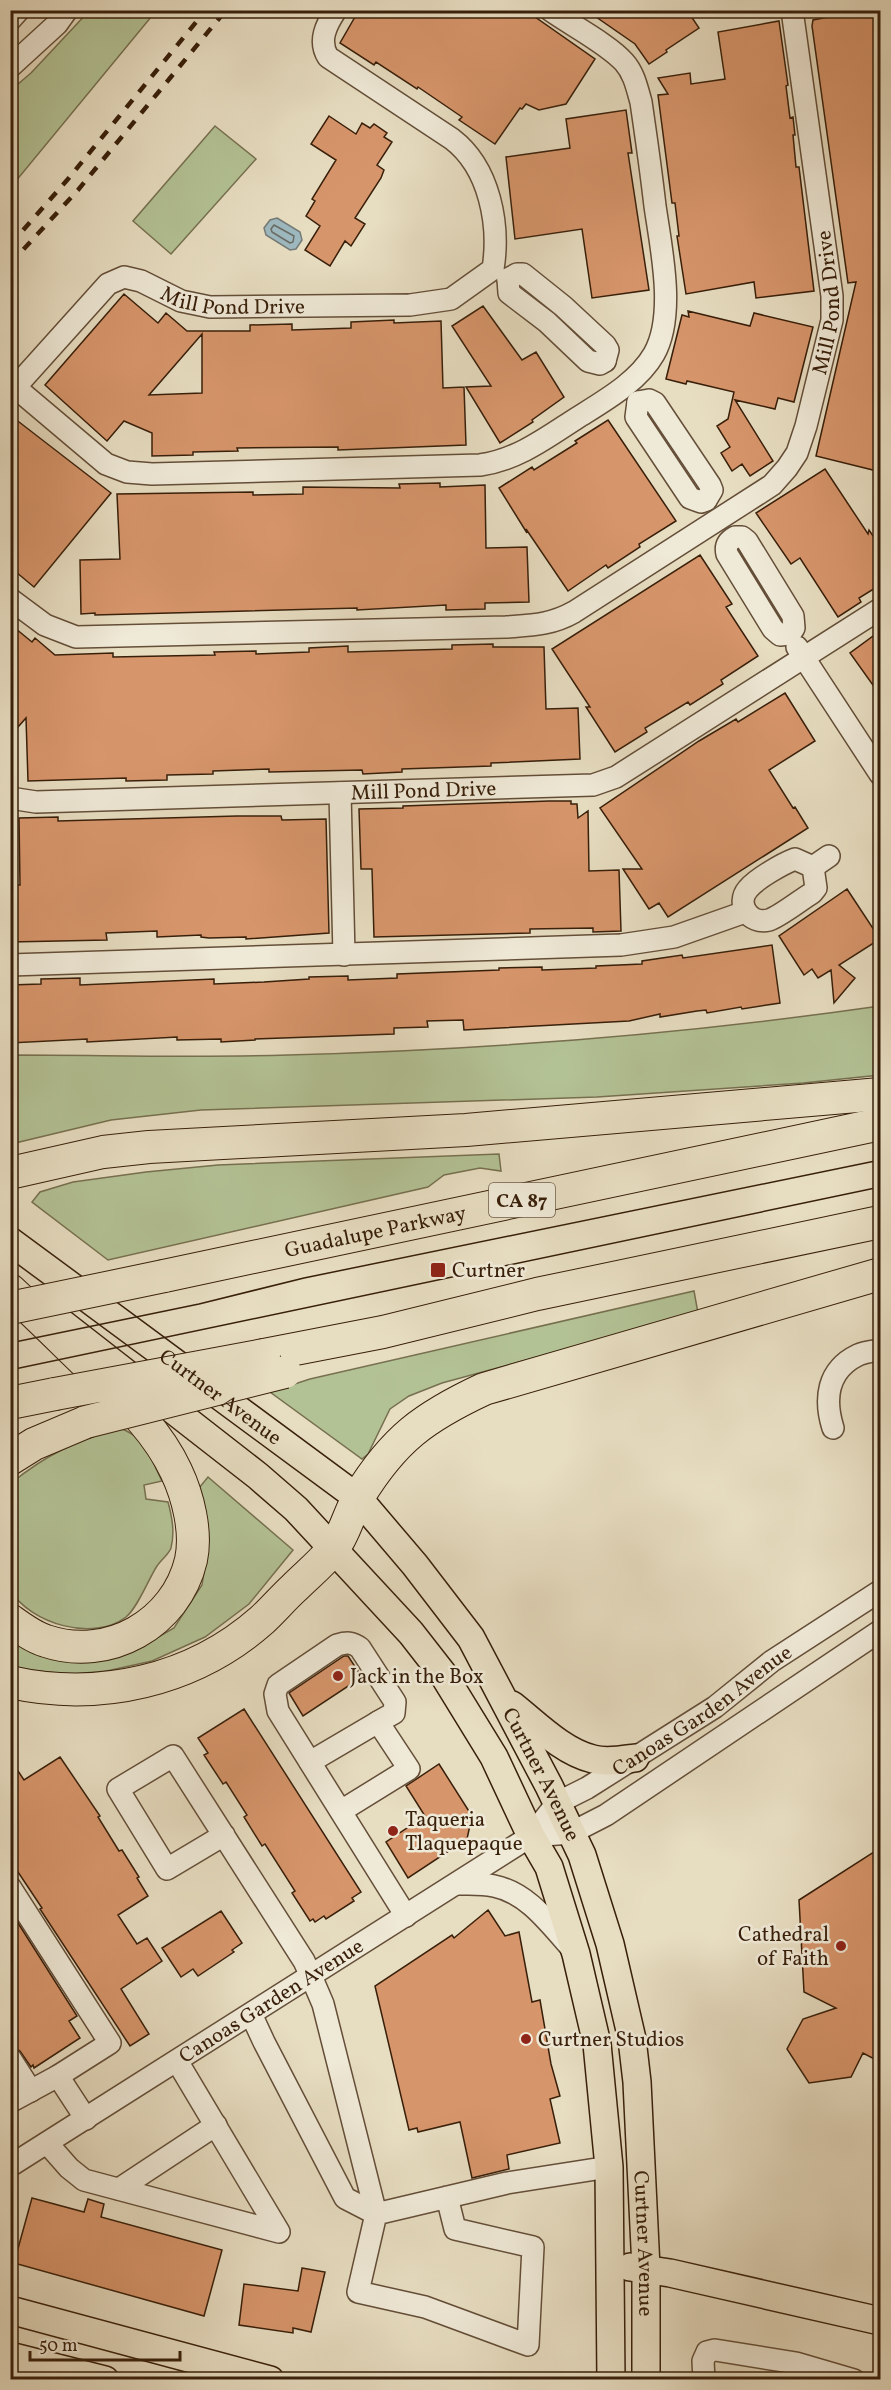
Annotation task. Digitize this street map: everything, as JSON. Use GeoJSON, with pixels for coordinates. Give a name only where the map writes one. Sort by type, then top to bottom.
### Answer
{"type":"FeatureCollection","features":[{"type":"Feature","properties":{"kind":"highway"},"geometry":{"type":"LineString","coordinates":[[10,1173],[103,1152],[149,1147],[477,1129],[880,1094]]}},
{"type":"Feature","properties":{"kind":"highway","name":"Guadalupe Parkway"},"geometry":{"type":"LineString","coordinates":[[10,1308],[880,1124]]}},
{"type":"Feature","properties":{"kind":"highway"},"geometry":{"type":"LineString","coordinates":[[10,1459],[34,1444],[87,1422],[274,1364],[326,1344],[537,1294],[880,1222]]}},
{"type":"Feature","properties":{"kind":"highway"},"geometry":{"type":"LineString","coordinates":[[10,1682],[62,1690],[132,1685],[166,1676],[198,1663],[230,1644],[253,1626],[334,1549],[358,1498],[390,1451],[408,1433],[430,1417],[484,1389],[880,1275]]}},
{"type":"Feature","properties":{"kind":"highway"},"geometry":{"type":"LineString","coordinates":[[10,1290],[119,1395],[163,1446],[177,1472],[187,1500],[192,1530],[191,1559],[180,1588],[162,1613],[140,1632],[116,1642],[92,1647],[68,1646],[45,1641],[10,1620]]}},
{"type":"Feature","properties":{"kind":"highway"},"geometry":{"type":"LineString","coordinates":[[10,1403],[55,1394],[274,1364]]}},
{"type":"Feature","properties":{"kind":"main road","name":"Curtner Avenue"},"geometry":{"type":"LineString","coordinates":[[10,1241],[358,1498],[415,1565],[471,1638],[504,1698],[582,1855],[610,1944],[632,2039],[640,2126],[646,2268],[646,2379]]}},
{"type":"Feature","properties":{"kind":"main road","name":"Curtner Avenue"},"geometry":{"type":"LineString","coordinates":[[10,1284],[258,1476],[296,1509],[411,1633],[443,1674],[494,1757],[531,1836],[549,1867],[576,1954],[597,2044],[609,2167],[611,2379]]}},
{"type":"Feature","properties":{"kind":"main road"},"geometry":{"type":"LineString","coordinates":[[504,1698],[561,1743],[585,1756],[594,1760],[612,1761],[634,1758]]}},
{"type":"Feature","properties":{"kind":"main road"},"geometry":{"type":"LineString","coordinates":[[611,2266],[646,2268],[880,2321]]}},
{"type":"Feature","properties":{"kind":"main road"},"geometry":{"type":"LineString","coordinates":[[10,2310],[270,2379]]}},
{"type":"Feature","properties":{"kind":"main road"},"geometry":{"type":"LineString","coordinates":[[10,2356],[101,2379]]}},
{"type":"Feature","properties":{"kind":"street"},"geometry":{"type":"LineString","coordinates":[[10,20],[20,10]]}},
{"type":"Feature","properties":{"kind":"street"},"geometry":{"type":"LineString","coordinates":[[10,67],[57,24],[67,10]]}},
{"type":"Feature","properties":{"kind":"street"},"geometry":{"type":"LineString","coordinates":[[336,10],[322,37],[323,49],[328,57],[462,146],[489,196],[501,274],[523,274],[563,306],[605,345],[608,350],[605,361],[638,402],[649,400],[655,403],[710,484],[712,490],[706,500],[731,539],[725,548],[727,554],[772,629],[780,635],[790,634],[802,658],[880,774]]}},
{"type":"Feature","properties":{"kind":"street","name":"Mill Pond Drive"},"geometry":{"type":"LineString","coordinates":[[501,274],[452,299],[410,305],[322,307],[210,307],[181,301],[141,281],[124,277],[108,284],[13,391],[106,464],[127,472],[152,474],[468,465],[500,462],[534,447],[609,398],[641,372],[655,353],[664,322],[666,289],[641,102],[626,63],[550,10]]}},
{"type":"Feature","properties":{"kind":"street","name":"Mill Pond Drive"},"geometry":{"type":"LineString","coordinates":[[10,598],[45,625],[76,637],[537,625],[558,621],[772,485],[788,468],[797,453],[806,426],[832,320],[832,296],[792,10]]}},
{"type":"Feature","properties":{"kind":"street","name":"Mill Pond Drive"},"geometry":{"type":"LineString","coordinates":[[10,798],[36,802],[592,786],[616,777],[880,609]]}},
{"type":"Feature","properties":{"kind":"street"},"geometry":{"type":"LineString","coordinates":[[340,793],[344,955]]}},
{"type":"Feature","properties":{"kind":"street"},"geometry":{"type":"LineString","coordinates":[[10,965],[621,945],[674,937],[744,912],[759,920],[769,920],[816,888],[821,862],[795,859],[787,862],[748,888],[744,895],[744,912]]}},
{"type":"Feature","properties":{"kind":"street"},"geometry":{"type":"LineString","coordinates":[[832,1428],[827,1410],[828,1390],[834,1377],[843,1365],[858,1355],[880,1350]]}},
{"type":"Feature","properties":{"kind":"street","name":"Canoas Garden Avenue"},"geometry":{"type":"LineString","coordinates":[[10,2166],[531,1836],[557,1803],[587,1788],[715,1707],[772,1661],[880,1591]]}},
{"type":"Feature","properties":{"kind":"street","name":"Canoas Garden Avenue"},"geometry":{"type":"LineString","coordinates":[[531,1836],[571,1833],[606,1815],[880,1631]]}},
{"type":"Feature","properties":{"kind":"street"},"geometry":{"type":"LineString","coordinates":[[310,1762],[394,1713],[395,1702],[360,1648],[354,1643],[346,1642],[337,1645],[282,1680],[275,1694],[278,1711],[406,1916]]}},
{"type":"Feature","properties":{"kind":"street"},"geometry":{"type":"LineString","coordinates":[[341,1811],[410,1769],[378,1722]]}},
{"type":"Feature","properties":{"kind":"street"},"geometry":{"type":"LineString","coordinates":[[224,1835],[167,1869],[118,1789],[173,1756],[224,1835],[304,1961],[322,2004],[376,2214],[358,2292],[425,2307],[528,2345],[533,2247],[454,2229],[447,2198]]}},
{"type":"Feature","properties":{"kind":"street"},"geometry":{"type":"LineString","coordinates":[[456,1884],[493,1886],[512,1891],[528,1902],[576,1954]]}},
{"type":"Feature","properties":{"kind":"street"},"geometry":{"type":"LineString","coordinates":[[10,1887],[16,1909],[110,2043],[58,2076],[10,2102]]}},
{"type":"Feature","properties":{"kind":"street"},"geometry":{"type":"LineString","coordinates":[[251,2014],[345,2198],[376,2214],[507,2183],[609,2167]]}},
{"type":"Feature","properties":{"kind":"street"},"geometry":{"type":"LineString","coordinates":[[10,2058],[31,2091]]}},
{"type":"Feature","properties":{"kind":"street"},"geometry":{"type":"LineString","coordinates":[[47,2143],[69,2168],[84,2180],[279,2232],[177,2061]]}},
{"type":"Feature","properties":{"kind":"street"},"geometry":{"type":"LineString","coordinates":[[58,2076],[86,2119]]}},
{"type":"Feature","properties":{"kind":"street"},"geometry":{"type":"LineString","coordinates":[[120,2189],[216,2125]]}},
{"type":"Feature","properties":{"kind":"street"},"geometry":{"type":"LineString","coordinates":[[704,2379],[704,2358],[707,2352],[715,2350],[796,2363],[854,2379]]}},
{"type":"Feature","properties":{"kind":"green space"},"geometry":{"type":"Polygon","coordinates":[[[89,11],[156,11],[11,187],[11,90],[31,73],[89,11]]]}},
{"type":"Feature","properties":{"kind":"green space"},"geometry":{"type":"Polygon","coordinates":[[[215,126],[256,159],[171,254],[133,221],[215,126]]]}},
{"type":"Feature","properties":{"kind":"green space"},"geometry":{"type":"Polygon","coordinates":[[[880,1006],[880,1075],[803,1083],[597,1097],[201,1110],[111,1120],[11,1144],[11,1055],[253,1056],[511,1045],[733,1025],[880,1006]]]}},
{"type":"Feature","properties":{"kind":"green space"},"geometry":{"type":"Polygon","coordinates":[[[499,1154],[501,1171],[480,1168],[444,1175],[428,1187],[108,1260],[32,1202],[40,1192],[73,1182],[146,1172],[218,1165],[499,1154]]]}},
{"type":"Feature","properties":{"kind":"green space"},"geometry":{"type":"Polygon","coordinates":[[[694,1291],[698,1313],[442,1383],[409,1396],[390,1409],[368,1454],[362,1459],[270,1392],[310,1379],[694,1291]]]}},
{"type":"Feature","properties":{"kind":"green space"},"geometry":{"type":"Polygon","coordinates":[[[119,1428],[128,1431],[141,1442],[162,1481],[144,1485],[146,1499],[168,1502],[173,1536],[171,1548],[157,1566],[139,1600],[126,1617],[97,1628],[64,1626],[32,1612],[10,1590],[10,1484],[62,1450],[88,1438],[119,1428]]]}},
{"type":"Feature","properties":{"kind":"green space"},"geometry":{"type":"Polygon","coordinates":[[[208,1477],[293,1550],[249,1604],[205,1637],[152,1661],[84,1676],[11,1668],[10,1639],[98,1657],[136,1650],[174,1628],[202,1585],[209,1538],[199,1488],[208,1477]]]}},
{"type":"Feature","properties":{"kind":"water"},"geometry":{"type":"Polygon","coordinates":[[[277,218],[300,232],[302,240],[296,249],[290,250],[266,235],[264,228],[270,220],[277,218]]]}},
{"type":"Feature","properties":{"kind":"building"},"geometry":{"type":"Polygon","coordinates":[[[359,10],[525,10],[595,59],[566,104],[539,110],[526,104],[522,109],[520,108],[495,144],[459,120],[462,117],[418,87],[417,89],[376,62],[374,65],[340,43],[359,10]]]}},
{"type":"Feature","properties":{"kind":"building"},"geometry":{"type":"Polygon","coordinates":[[[586,10],[662,10],[667,17],[677,10],[687,10],[699,28],[649,64],[635,44],[586,10]]]}},
{"type":"Feature","properties":{"kind":"building"},"geometry":{"type":"Polygon","coordinates":[[[828,10],[880,10],[880,455],[877,471],[816,456],[856,282],[848,283],[812,26],[813,20],[829,17],[828,10]]]}},
{"type":"Feature","properties":{"kind":"building"},"geometry":{"type":"Polygon","coordinates":[[[779,21],[790,118],[793,117],[796,167],[799,167],[814,291],[756,298],[754,282],[686,294],[658,95],[668,94],[658,78],[690,73],[691,84],[725,79],[718,32],[779,21]]]}},
{"type":"Feature","properties":{"kind":"building"},"geometry":{"type":"Polygon","coordinates":[[[626,110],[632,153],[628,153],[649,290],[592,298],[582,229],[515,239],[506,157],[570,148],[566,119],[626,110]]]}},
{"type":"Feature","properties":{"kind":"building"},"geometry":{"type":"Polygon","coordinates":[[[329,116],[356,134],[362,123],[370,128],[374,124],[387,133],[384,137],[392,142],[377,165],[384,170],[381,178],[355,218],[365,224],[351,246],[345,241],[330,266],[305,250],[320,226],[306,216],[315,201],[312,199],[336,160],[311,144],[329,116]]]}},
{"type":"Feature","properties":{"kind":"building"},"geometry":{"type":"Polygon","coordinates":[[[124,294],[158,323],[166,313],[187,331],[250,331],[250,325],[292,324],[292,330],[351,328],[351,322],[441,321],[443,388],[464,387],[466,445],[338,450],[338,447],[237,448],[238,451],[152,456],[152,433],[124,421],[107,441],[45,385],[124,294]],[[202,334],[149,395],[202,393],[202,334]]]}},
{"type":"Feature","properties":{"kind":"building"},"geometry":{"type":"Polygon","coordinates":[[[483,306],[522,360],[536,352],[564,397],[532,420],[533,422],[500,443],[466,387],[491,386],[452,326],[483,306]]]}},
{"type":"Feature","properties":{"kind":"building"},"geometry":{"type":"Polygon","coordinates":[[[688,311],[750,326],[754,313],[813,327],[794,402],[778,398],[775,409],[735,400],[773,461],[750,476],[742,464],[732,471],[721,453],[730,447],[717,426],[728,419],[734,392],[687,381],[686,384],[666,379],[682,315],[689,317],[688,311]]]}},
{"type":"Feature","properties":{"kind":"building"},"geometry":{"type":"Polygon","coordinates":[[[10,415],[111,493],[34,587],[10,567],[10,415]]]}},
{"type":"Feature","properties":{"kind":"building"},"geometry":{"type":"Polygon","coordinates":[[[608,420],[676,521],[639,544],[640,547],[608,568],[606,565],[568,591],[499,488],[532,467],[534,470],[608,420]]]}},
{"type":"Feature","properties":{"kind":"building"},"geometry":{"type":"Polygon","coordinates":[[[825,469],[868,534],[869,530],[880,546],[880,585],[859,598],[861,602],[838,617],[800,558],[791,564],[756,513],[825,469]]]}},
{"type":"Feature","properties":{"kind":"building"},"geometry":{"type":"Polygon","coordinates":[[[440,483],[440,487],[485,485],[486,548],[527,547],[529,602],[485,603],[485,609],[446,610],[446,605],[357,610],[357,608],[81,614],[80,560],[120,559],[117,494],[253,492],[253,495],[303,494],[303,487],[400,488],[399,484],[440,483]]]}},
{"type":"Feature","properties":{"kind":"building"},"geometry":{"type":"Polygon","coordinates":[[[700,555],[732,604],[726,607],[758,656],[721,680],[723,684],[690,705],[688,702],[645,728],[647,732],[615,752],[586,707],[590,707],[552,649],[700,555]]]}},
{"type":"Feature","properties":{"kind":"building"},"geometry":{"type":"Polygon","coordinates":[[[10,624],[32,642],[35,638],[55,655],[113,653],[113,657],[215,655],[214,652],[256,651],[256,654],[309,652],[309,648],[348,646],[348,652],[452,649],[452,645],[493,644],[493,647],[544,647],[546,709],[578,708],[580,759],[491,763],[491,766],[402,769],[402,772],[363,774],[362,770],[269,772],[269,769],[167,775],[167,780],[126,781],[126,778],[28,781],[26,718],[10,736],[10,624]]]}},
{"type":"Feature","properties":{"kind":"building"},"geometry":{"type":"Polygon","coordinates":[[[880,631],[880,695],[850,653],[880,631]]]}},
{"type":"Feature","properties":{"kind":"building"},"geometry":{"type":"Polygon","coordinates":[[[785,693],[815,741],[769,770],[808,828],[668,917],[659,903],[649,909],[623,869],[642,869],[600,808],[699,741],[736,719],[738,722],[785,693]]]}},
{"type":"Feature","properties":{"kind":"building"},"geometry":{"type":"Polygon","coordinates":[[[571,801],[571,804],[577,804],[578,818],[588,811],[589,871],[619,870],[621,931],[593,932],[593,928],[530,929],[530,933],[374,937],[372,869],[361,869],[359,809],[571,801]]]}},
{"type":"Feature","properties":{"kind":"building"},"geometry":{"type":"Polygon","coordinates":[[[281,816],[282,820],[326,819],[329,933],[246,939],[246,937],[209,938],[201,937],[201,935],[157,937],[157,931],[106,933],[107,940],[10,942],[10,885],[20,885],[19,818],[58,817],[58,821],[281,816]]]}},
{"type":"Feature","properties":{"kind":"building"},"geometry":{"type":"Polygon","coordinates":[[[847,889],[880,939],[839,965],[855,978],[834,1003],[831,970],[818,978],[812,969],[804,975],[779,936],[847,889]]]}},
{"type":"Feature","properties":{"kind":"building"},"geometry":{"type":"Polygon","coordinates":[[[772,945],[780,1003],[742,1009],[741,1007],[707,1013],[706,1010],[660,1017],[660,1014],[629,1021],[464,1030],[463,1020],[427,1021],[428,1027],[394,1028],[394,1034],[221,1042],[221,1039],[177,1040],[177,1037],[10,1043],[10,985],[41,984],[41,979],[80,978],[80,985],[214,979],[214,984],[348,976],[348,980],[397,978],[397,974],[499,970],[499,968],[542,967],[542,970],[642,964],[642,961],[682,955],[683,958],[772,945]]]}},
{"type":"Feature","properties":{"kind":"building"},"geometry":{"type":"Polygon","coordinates":[[[344,1656],[348,1656],[362,1677],[303,1716],[289,1693],[344,1656]]]}},
{"type":"Feature","properties":{"kind":"building"},"geometry":{"type":"Polygon","coordinates":[[[244,1709],[361,1892],[352,1898],[354,1901],[326,1919],[324,1916],[315,1922],[313,1919],[310,1921],[292,1893],[295,1891],[265,1844],[262,1846],[244,1817],[247,1815],[226,1782],[223,1784],[204,1755],[208,1753],[198,1738],[244,1709]]]}},
{"type":"Feature","properties":{"kind":"building"},"geometry":{"type":"Polygon","coordinates":[[[60,1757],[100,1816],[98,1817],[119,1851],[122,1850],[148,1896],[118,1915],[137,1944],[147,1938],[162,1961],[121,1989],[149,2034],[130,2046],[10,1860],[10,1759],[24,1780],[60,1757]]]}},
{"type":"Feature","properties":{"kind":"building"},"geometry":{"type":"Polygon","coordinates":[[[439,1764],[472,1816],[467,1839],[408,1878],[386,1842],[425,1816],[406,1786],[439,1764]]]}},
{"type":"Feature","properties":{"kind":"building","name":"Cathedral of Faith"},"geometry":{"type":"Polygon","coordinates":[[[880,1848],[880,2062],[863,2053],[851,2077],[809,2083],[787,2049],[803,2019],[836,2008],[804,1992],[799,1900],[880,1848]]]}},
{"type":"Feature","properties":{"kind":"building","name":"Curtner Studios"},"geometry":{"type":"Polygon","coordinates":[[[488,1910],[505,1936],[519,1932],[532,2002],[540,2000],[551,2064],[560,2096],[550,2099],[560,2143],[507,2155],[509,2169],[472,2178],[460,2122],[418,2132],[417,2128],[409,2130],[375,1986],[452,1935],[454,1938],[488,1910]]]}},
{"type":"Feature","properties":{"kind":"building"},"geometry":{"type":"Polygon","coordinates":[[[221,1911],[242,1943],[232,1950],[234,1952],[198,1976],[193,1969],[181,1977],[162,1948],[221,1911]]]}},
{"type":"Feature","properties":{"kind":"building"},"geometry":{"type":"Polygon","coordinates":[[[18,1923],[77,2016],[69,2021],[80,2038],[34,2068],[20,2051],[10,2045],[10,1928],[18,1923]]]}},
{"type":"Feature","properties":{"kind":"building"},"geometry":{"type":"Polygon","coordinates":[[[32,2198],[84,2212],[88,2199],[104,2204],[101,2217],[222,2250],[204,2316],[14,2263],[32,2198]]]}},
{"type":"Feature","properties":{"kind":"building"},"geometry":{"type":"Polygon","coordinates":[[[302,2268],[325,2272],[311,2332],[293,2328],[293,2333],[239,2325],[244,2284],[298,2291],[302,2268]]]}},
{"type":"Feature","properties":{"kind":"tram line"},"geometry":{"type":"LineString","coordinates":[[10,1343],[199,1304],[304,1278],[880,1160]]}},
{"type":"Feature","properties":{"kind":"tram line"},"geometry":{"type":"LineString","coordinates":[[10,1370],[880,1187]]}},
{"type":"Feature","properties":{"kind":"railway"},"geometry":{"type":"LineString","coordinates":[[10,245],[68,179],[206,10]]}},
{"type":"Feature","properties":{"kind":"railway"},"geometry":{"type":"LineString","coordinates":[[10,264],[78,190],[226,10]]}},
{"type":"Feature","properties":{"kind":"place","name":"Curtner"},"geometry":{"type":"Point","coordinates":[438,1270]}},
{"type":"Feature","properties":{"kind":"place","name":"Jack in the Box"},"geometry":{"type":"Point","coordinates":[338,1676]}},
{"type":"Feature","properties":{"kind":"place","name":"Taqueria Tlaquepaque"},"geometry":{"type":"Point","coordinates":[393,1831]}},
{"type":"Feature","properties":{"kind":"place","name":"Cathedral of Faith"},"geometry":{"type":"Point","coordinates":[841,1946]}},
{"type":"Feature","properties":{"kind":"place","name":"Curtner Studios"},"geometry":{"type":"Point","coordinates":[526,2039]}}]}
